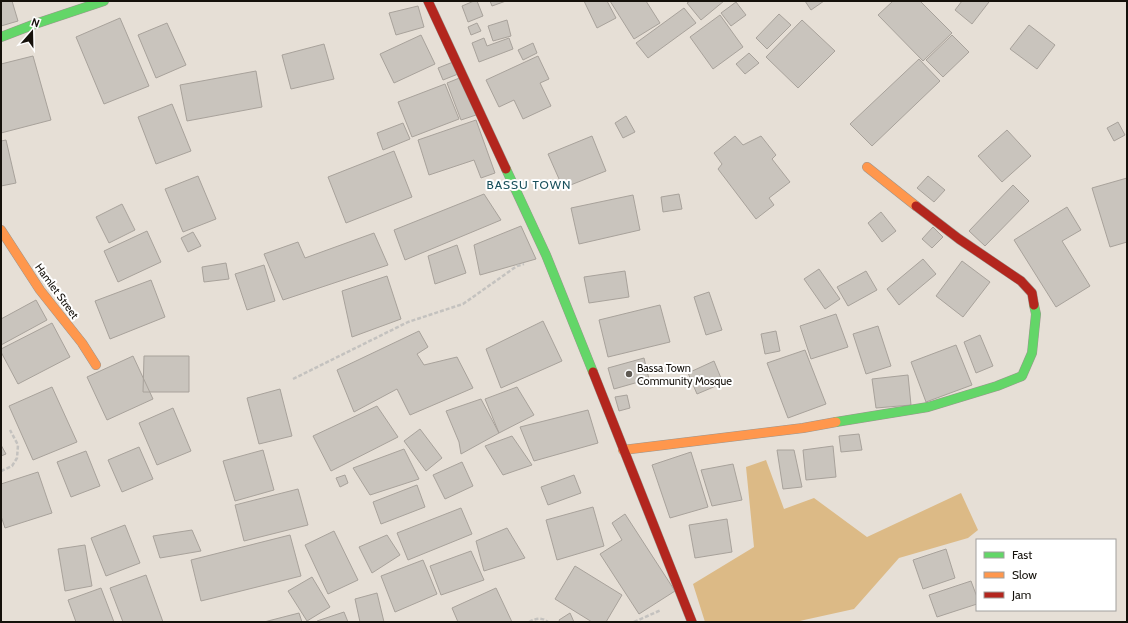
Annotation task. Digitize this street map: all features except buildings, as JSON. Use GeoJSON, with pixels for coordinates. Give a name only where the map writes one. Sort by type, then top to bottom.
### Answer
{"type":"FeatureCollection","features":[{"type":"Feature","properties":{"kind":"street"},"geometry":{"type":"LineString","coordinates":[[1,37],[104,1]]}},
{"type":"Feature","properties":{"kind":"street"},"geometry":{"type":"LineString","coordinates":[[428,1],[546,255],[692,622]]}},
{"type":"Feature","properties":{"kind":"street"},"geometry":{"type":"LineString","coordinates":[[623,450],[803,428],[928,407],[997,386],[1022,376],[1032,353],[1036,314],[1032,293],[1021,281],[959,239],[867,167]]}},
{"type":"Feature","properties":{"kind":"street","name":"Hamlet Street"},"geometry":{"type":"LineString","coordinates":[[1,230],[40,290],[82,343],[96,365]]}},
{"type":"Feature","properties":{"kind":"path"},"geometry":{"type":"LineString","coordinates":[[293,379],[408,322],[463,304],[517,266],[546,255]]}},
{"type":"Feature","properties":{"kind":"path"},"geometry":{"type":"LineString","coordinates":[[1,471],[12,466],[17,458],[18,445],[10,430]]}},
{"type":"Feature","properties":{"kind":"path"},"geometry":{"type":"LineString","coordinates":[[529,622],[536,618],[543,618],[548,622]]}},
{"type":"Feature","properties":{"kind":"shaded area"},"geometry":{"type":"Polygon","coordinates":[[[766,460],[784,509],[814,498],[867,537],[961,493],[978,530],[968,538],[899,558],[854,609],[795,622],[705,622],[693,584],[754,547],[746,467],[766,460]]]}},
{"type":"Feature","properties":{"kind":"traffic: fast"},"geometry":{"type":"LineString","coordinates":[[1,37],[104,1]]}},
{"type":"Feature","properties":{"kind":"traffic: fast"},"geometry":{"type":"LineString","coordinates":[[506,169],[546,255],[593,372]]}},
{"type":"Feature","properties":{"kind":"traffic: fast"},"geometry":{"type":"LineString","coordinates":[[836,422],[928,407],[997,386],[1022,376],[1032,353],[1036,314],[1034,305]]}},
{"type":"Feature","properties":{"kind":"traffic: slow"},"geometry":{"type":"LineString","coordinates":[[867,167],[916,206]]}},
{"type":"Feature","properties":{"kind":"traffic: slow"},"geometry":{"type":"LineString","coordinates":[[1,230],[40,290],[82,343],[96,365]]}},
{"type":"Feature","properties":{"kind":"traffic: slow"},"geometry":{"type":"LineString","coordinates":[[623,450],[803,428],[836,422]]}},
{"type":"Feature","properties":{"kind":"traffic: jam"},"geometry":{"type":"LineString","coordinates":[[428,1],[506,169]]}},
{"type":"Feature","properties":{"kind":"traffic: jam"},"geometry":{"type":"LineString","coordinates":[[916,206],[959,239],[1021,281],[1032,293],[1034,305]]}},
{"type":"Feature","properties":{"kind":"traffic: jam"},"geometry":{"type":"LineString","coordinates":[[593,372],[692,622]]}},
{"type":"Feature","properties":{"kind":"place","name":"Bassa Town Community Mosque"},"geometry":{"type":"Point","coordinates":[629,374]}},
{"type":"Feature","properties":{"kind":"district","name":"BASSU TOWN"},"geometry":{"type":"Point","coordinates":[529,185]}}]}
